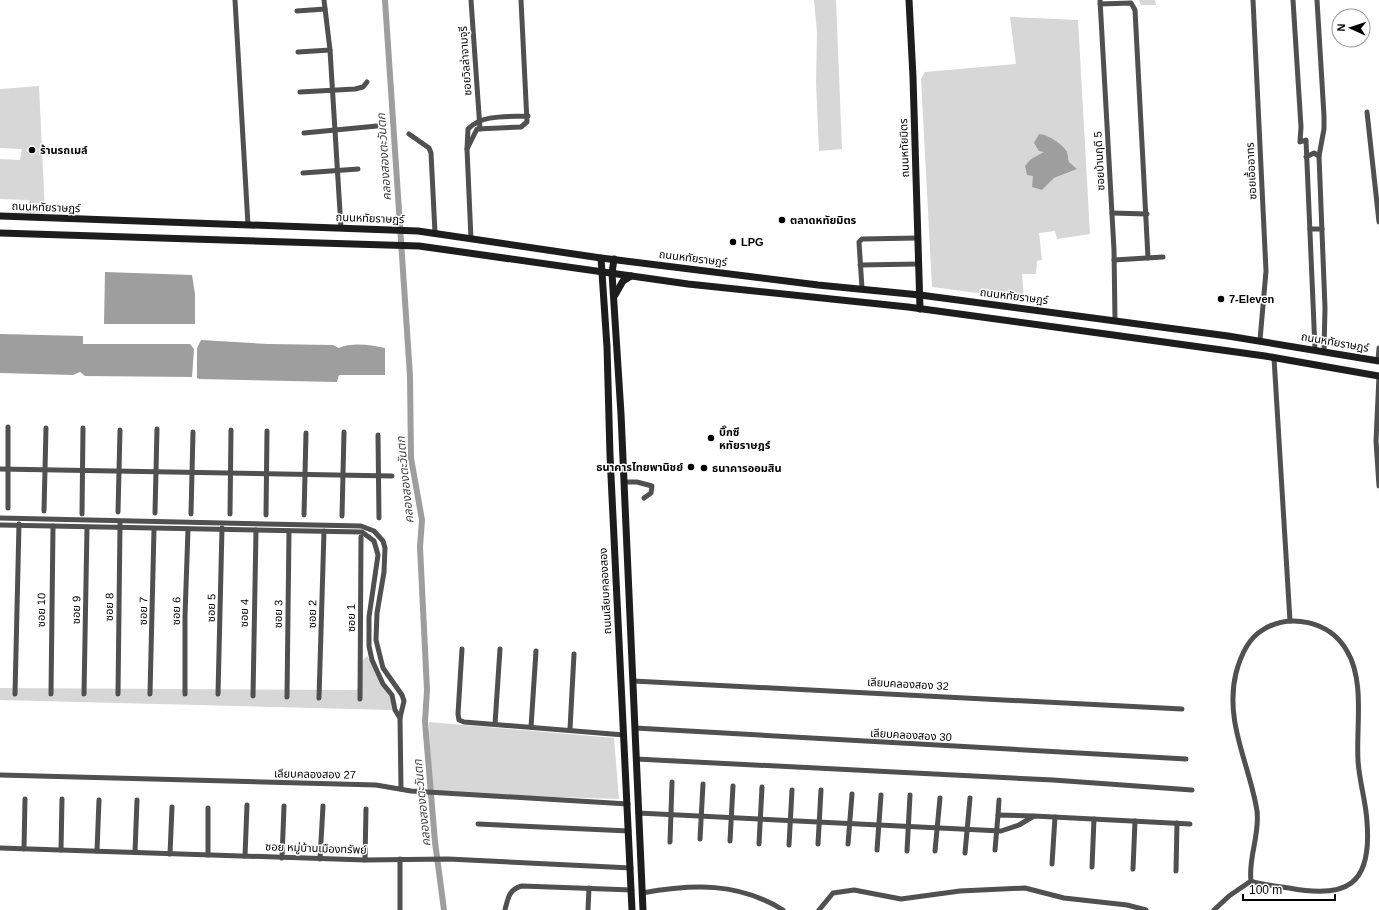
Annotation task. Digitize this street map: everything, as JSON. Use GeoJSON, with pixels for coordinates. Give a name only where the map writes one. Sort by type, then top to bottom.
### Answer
{"type":"FeatureCollection","features":[{"type":"Feature","properties":{"kind":"main road","name":"ถนนหทัยมิตร"},"geometry":{"type":"LineString","coordinates":[[909,0],[920,309]]}},
{"type":"Feature","properties":{"kind":"main road","name":"ถนนหทัยราษฎร์"},"geometry":{"type":"LineString","coordinates":[[0,216],[418,231],[601,258],[818,285],[862,288],[1115,320],[1260,340],[1379,360]]}},
{"type":"Feature","properties":{"kind":"main road"},"geometry":{"type":"LineString","coordinates":[[0,233],[419,246],[631,276],[796,297],[920,309],[1274,358],[1379,376]]}},
{"type":"Feature","properties":{"kind":"main road","name":"ถนนเลียบคลองสอง"},"geometry":{"type":"LineString","coordinates":[[601,258],[601,271],[604,289],[615,574],[628,804],[632,910]]}},
{"type":"Feature","properties":{"kind":"main road"},"geometry":{"type":"LineString","coordinates":[[614,259],[612,273],[615,295],[643,910]]}},
{"type":"Feature","properties":{"kind":"main road"},"geometry":{"type":"LineString","coordinates":[[590,269],[604,289]]}},
{"type":"Feature","properties":{"kind":"main road"},"geometry":{"type":"LineString","coordinates":[[615,295],[623,281],[631,276]]}},
{"type":"Feature","properties":{"kind":"main road"},"geometry":{"type":"LineString","coordinates":[[615,574],[628,572]]}},
{"type":"Feature","properties":{"kind":"street"},"geometry":{"type":"LineString","coordinates":[[235,0],[248,225]]}},
{"type":"Feature","properties":{"kind":"street"},"geometry":{"type":"LineString","coordinates":[[324,0],[330,50],[341,228]]}},
{"type":"Feature","properties":{"kind":"street","name":"ซอยวิลล่าจามจุรี"},"geometry":{"type":"LineString","coordinates":[[471,0],[480,129]]}},
{"type":"Feature","properties":{"kind":"street"},"geometry":{"type":"LineString","coordinates":[[466,149],[475,131],[480,129],[522,126],[527,122],[528,116],[521,0]]}},
{"type":"Feature","properties":{"kind":"street","name":"ซอยเอื้ออาทร"},"geometry":{"type":"LineString","coordinates":[[1252,0],[1266,271],[1260,340]]}},
{"type":"Feature","properties":{"kind":"street"},"geometry":{"type":"LineString","coordinates":[[1293,0],[1300,142],[1306,140],[1315,349]]}},
{"type":"Feature","properties":{"kind":"street"},"geometry":{"type":"LineString","coordinates":[[1317,0],[1324,116],[1324,129],[1319,156],[1325,308],[1324,351]]}},
{"type":"Feature","properties":{"kind":"street"},"geometry":{"type":"LineString","coordinates":[[1100,2],[1131,3],[1135,10],[1147,214],[1148,258]]}},
{"type":"Feature","properties":{"kind":"street","name":"ซอยบ้านฤดี 5"},"geometry":{"type":"LineString","coordinates":[[1100,2],[1112,213],[1115,320]]}},
{"type":"Feature","properties":{"kind":"street"},"geometry":{"type":"LineString","coordinates":[[297,11],[325,8]]}},
{"type":"Feature","properties":{"kind":"street"},"geometry":{"type":"LineString","coordinates":[[298,52],[330,50]]}},
{"type":"Feature","properties":{"kind":"street"},"geometry":{"type":"LineString","coordinates":[[300,92],[355,89],[363,87],[367,82]]}},
{"type":"Feature","properties":{"kind":"street"},"geometry":{"type":"LineString","coordinates":[[1367,112],[1379,222]]}},
{"type":"Feature","properties":{"kind":"street"},"geometry":{"type":"LineString","coordinates":[[471,238],[466,149],[468,129],[474,122],[528,116]]}},
{"type":"Feature","properties":{"kind":"street"},"geometry":{"type":"LineString","coordinates":[[304,133],[377,126]]}},
{"type":"Feature","properties":{"kind":"street"},"geometry":{"type":"LineString","coordinates":[[409,134],[429,148],[431,153],[435,233]]}},
{"type":"Feature","properties":{"kind":"street"},"geometry":{"type":"LineString","coordinates":[[1306,156],[1314,153],[1319,156]]}},
{"type":"Feature","properties":{"kind":"street"},"geometry":{"type":"LineString","coordinates":[[303,173],[358,169]]}},
{"type":"Feature","properties":{"kind":"street"},"geometry":{"type":"LineString","coordinates":[[1112,213],[1147,214]]}},
{"type":"Feature","properties":{"kind":"street"},"geometry":{"type":"LineString","coordinates":[[1310,229],[1322,228]]}},
{"type":"Feature","properties":{"kind":"street"},"geometry":{"type":"LineString","coordinates":[[862,288],[859,242],[862,239],[918,238]]}},
{"type":"Feature","properties":{"kind":"street"},"geometry":{"type":"LineString","coordinates":[[1114,260],[1163,257]]}},
{"type":"Feature","properties":{"kind":"street"},"geometry":{"type":"LineString","coordinates":[[860,264],[919,264]]}},
{"type":"Feature","properties":{"kind":"street"},"geometry":{"type":"LineString","coordinates":[[1379,348],[1379,360]]}},
{"type":"Feature","properties":{"kind":"street"},"geometry":{"type":"LineString","coordinates":[[1274,358],[1290,621]]}},
{"type":"Feature","properties":{"kind":"street"},"geometry":{"type":"LineString","coordinates":[[1379,376],[1376,460],[1379,486]]}},
{"type":"Feature","properties":{"kind":"street"},"geometry":{"type":"LineString","coordinates":[[8,427],[8,508]]}},
{"type":"Feature","properties":{"kind":"street"},"geometry":{"type":"LineString","coordinates":[[44,511],[46,428]]}},
{"type":"Feature","properties":{"kind":"street"},"geometry":{"type":"LineString","coordinates":[[82,514],[83,428]]}},
{"type":"Feature","properties":{"kind":"street"},"geometry":{"type":"LineString","coordinates":[[155,513],[157,429]]}},
{"type":"Feature","properties":{"kind":"street"},"geometry":{"type":"LineString","coordinates":[[118,512],[120,430]]}},
{"type":"Feature","properties":{"kind":"street"},"geometry":{"type":"LineString","coordinates":[[230,514],[231,430]]}},
{"type":"Feature","properties":{"kind":"street"},"geometry":{"type":"LineString","coordinates":[[266,515],[267,431]]}},
{"type":"Feature","properties":{"kind":"street"},"geometry":{"type":"LineString","coordinates":[[191,514],[193,432]]}},
{"type":"Feature","properties":{"kind":"street"},"geometry":{"type":"LineString","coordinates":[[342,516],[344,432]]}},
{"type":"Feature","properties":{"kind":"street"},"geometry":{"type":"LineString","coordinates":[[304,516],[306,433]]}},
{"type":"Feature","properties":{"kind":"street"},"geometry":{"type":"LineString","coordinates":[[378,435],[379,518]]}},
{"type":"Feature","properties":{"kind":"street"},"geometry":{"type":"LineString","coordinates":[[0,469],[392,476]]}},
{"type":"Feature","properties":{"kind":"street"},"geometry":{"type":"LineString","coordinates":[[624,482],[638,482],[652,486],[651,493],[644,498]]}},
{"type":"Feature","properties":{"kind":"street"},"geometry":{"type":"LineString","coordinates":[[0,518],[368,527],[378,536],[385,548],[384,572],[377,613],[376,640],[383,668],[402,695],[404,708],[400,718],[400,789]]}},
{"type":"Feature","properties":{"kind":"street"},"geometry":{"type":"LineString","coordinates":[[15,694],[19,519]]}},
{"type":"Feature","properties":{"kind":"street","name":"ซอย 8"},"geometry":{"type":"LineString","coordinates":[[118,694],[120,521]]}},
{"type":"Feature","properties":{"kind":"street","name":"ซอย 5"},"geometry":{"type":"LineString","coordinates":[[218,694],[223,523]]}},
{"type":"Feature","properties":{"kind":"street"},"geometry":{"type":"LineString","coordinates":[[0,525],[362,532],[371,538],[376,545],[378,556],[369,617],[369,646],[376,671],[392,695],[395,710],[400,718]]}},
{"type":"Feature","properties":{"kind":"street","name":"ซอย 10"},"geometry":{"type":"LineString","coordinates":[[51,694],[53,526]]}},
{"type":"Feature","properties":{"kind":"street","name":"ซอย 9"},"geometry":{"type":"LineString","coordinates":[[84,694],[87,527]]}},
{"type":"Feature","properties":{"kind":"street","name":"ซอย 7"},"geometry":{"type":"LineString","coordinates":[[150,694],[154,528]]}},
{"type":"Feature","properties":{"kind":"street","name":"ซอย 6"},"geometry":{"type":"LineString","coordinates":[[185,694],[185,616],[188,529]]}},
{"type":"Feature","properties":{"kind":"street","name":"ซอย 4"},"geometry":{"type":"LineString","coordinates":[[253,696],[256,530]]}},
{"type":"Feature","properties":{"kind":"street","name":"ซอย 3"},"geometry":{"type":"LineString","coordinates":[[287,697],[289,531]]}},
{"type":"Feature","properties":{"kind":"street","name":"ซอย 2"},"geometry":{"type":"LineString","coordinates":[[319,698],[324,531]]}},
{"type":"Feature","properties":{"kind":"street","name":"ซอย 1"},"geometry":{"type":"LineString","coordinates":[[360,699],[361,537]]}},
{"type":"Feature","properties":{"kind":"street"},"geometry":{"type":"LineString","coordinates":[[370,611],[377,613]]}},
{"type":"Feature","properties":{"kind":"street"},"geometry":{"type":"LineString","coordinates":[[360,618],[369,617]]}},
{"type":"Feature","properties":{"kind":"street"},"geometry":{"type":"LineString","coordinates":[[1214,910],[1229,896],[1251,881],[1314,892],[1330,893],[1353,884],[1360,875],[1368,841],[1367,821],[1358,765],[1356,682],[1348,652],[1341,643],[1314,623],[1290,621],[1261,631],[1249,643],[1241,657],[1234,688],[1235,731],[1250,779],[1257,811],[1258,825],[1250,872],[1251,881]]}},
{"type":"Feature","properties":{"kind":"street"},"geometry":{"type":"LineString","coordinates":[[462,649],[458,714],[460,720],[464,722],[624,735]]}},
{"type":"Feature","properties":{"kind":"street"},"geometry":{"type":"LineString","coordinates":[[495,724],[500,649]]}},
{"type":"Feature","properties":{"kind":"street"},"geometry":{"type":"LineString","coordinates":[[531,727],[536,651]]}},
{"type":"Feature","properties":{"kind":"street"},"geometry":{"type":"LineString","coordinates":[[570,730],[574,654]]}},
{"type":"Feature","properties":{"kind":"street"},"geometry":{"type":"LineString","coordinates":[[376,671],[383,668]]}},
{"type":"Feature","properties":{"kind":"street","name":"เลียบคลองสอง 32"},"geometry":{"type":"LineString","coordinates":[[633,681],[1182,709]]}},
{"type":"Feature","properties":{"kind":"street","name":"เลียบคลองสอง 30"},"geometry":{"type":"LineString","coordinates":[[635,728],[1186,759]]}},
{"type":"Feature","properties":{"kind":"street"},"geometry":{"type":"LineString","coordinates":[[636,759],[1053,780],[1192,790]]}},
{"type":"Feature","properties":{"kind":"street","name":"เลียบคลองสอง 27"},"geometry":{"type":"LineString","coordinates":[[0,775],[376,785],[400,789],[628,804]]}},
{"type":"Feature","properties":{"kind":"street"},"geometry":{"type":"LineString","coordinates":[[670,842],[672,782]]}},
{"type":"Feature","properties":{"kind":"street"},"geometry":{"type":"LineString","coordinates":[[700,839],[703,784]]}},
{"type":"Feature","properties":{"kind":"street"},"geometry":{"type":"LineString","coordinates":[[730,841],[733,786]]}},
{"type":"Feature","properties":{"kind":"street"},"geometry":{"type":"LineString","coordinates":[[759,844],[762,787]]}},
{"type":"Feature","properties":{"kind":"street"},"geometry":{"type":"LineString","coordinates":[[789,845],[792,790]]}},
{"type":"Feature","properties":{"kind":"street"},"geometry":{"type":"LineString","coordinates":[[818,844],[821,790]]}},
{"type":"Feature","properties":{"kind":"street"},"geometry":{"type":"LineString","coordinates":[[848,844],[852,794]]}},
{"type":"Feature","properties":{"kind":"street"},"geometry":{"type":"LineString","coordinates":[[877,850],[881,795]]}},
{"type":"Feature","properties":{"kind":"street"},"geometry":{"type":"LineString","coordinates":[[907,851],[910,795]]}},
{"type":"Feature","properties":{"kind":"street"},"geometry":{"type":"LineString","coordinates":[[935,851],[940,798]]}},
{"type":"Feature","properties":{"kind":"street"},"geometry":{"type":"LineString","coordinates":[[965,853],[970,798]]}},
{"type":"Feature","properties":{"kind":"street"},"geometry":{"type":"LineString","coordinates":[[61,850],[62,799]]}},
{"type":"Feature","properties":{"kind":"street"},"geometry":{"type":"LineString","coordinates":[[24,849],[25,800]]}},
{"type":"Feature","properties":{"kind":"street"},"geometry":{"type":"LineString","coordinates":[[98,851],[99,800]]}},
{"type":"Feature","properties":{"kind":"street"},"geometry":{"type":"LineString","coordinates":[[135,852],[137,800]]}},
{"type":"Feature","properties":{"kind":"street"},"geometry":{"type":"LineString","coordinates":[[995,850],[999,800]]}},
{"type":"Feature","properties":{"kind":"street"},"geometry":{"type":"LineString","coordinates":[[245,856],[247,805]]}},
{"type":"Feature","properties":{"kind":"street"},"geometry":{"type":"LineString","coordinates":[[282,858],[284,806]]}},
{"type":"Feature","properties":{"kind":"street"},"geometry":{"type":"LineString","coordinates":[[320,859],[322,806]]}},
{"type":"Feature","properties":{"kind":"street"},"geometry":{"type":"LineString","coordinates":[[170,854],[172,807]]}},
{"type":"Feature","properties":{"kind":"street"},"geometry":{"type":"LineString","coordinates":[[208,808],[208,855]]}},
{"type":"Feature","properties":{"kind":"street"},"geometry":{"type":"LineString","coordinates":[[365,860],[366,809]]}},
{"type":"Feature","properties":{"kind":"street"},"geometry":{"type":"LineString","coordinates":[[638,813],[849,822],[997,831],[1019,825],[1034,816]]}},
{"type":"Feature","properties":{"kind":"street"},"geometry":{"type":"LineString","coordinates":[[998,816],[1034,816],[1190,824]]}},
{"type":"Feature","properties":{"kind":"street"},"geometry":{"type":"LineString","coordinates":[[1052,864],[1054,817]]}},
{"type":"Feature","properties":{"kind":"street"},"geometry":{"type":"LineString","coordinates":[[1092,867],[1094,819]]}},
{"type":"Feature","properties":{"kind":"street"},"geometry":{"type":"LineString","coordinates":[[1133,869],[1135,821]]}},
{"type":"Feature","properties":{"kind":"street"},"geometry":{"type":"LineString","coordinates":[[1176,871],[1177,823]]}},
{"type":"Feature","properties":{"kind":"street"},"geometry":{"type":"LineString","coordinates":[[478,824],[629,831]]}},
{"type":"Feature","properties":{"kind":"street","name":"ซอย หมู่บ้านเมืองทรัพย์"},"geometry":{"type":"LineString","coordinates":[[0,848],[320,859],[448,859],[631,868]]}},
{"type":"Feature","properties":{"kind":"street"},"geometry":{"type":"LineString","coordinates":[[400,859],[400,910]]}},
{"type":"Feature","properties":{"kind":"street"},"geometry":{"type":"LineString","coordinates":[[642,893],[671,888],[716,886],[751,894],[770,901],[783,910]]}},
{"type":"Feature","properties":{"kind":"street"},"geometry":{"type":"LineString","coordinates":[[505,910],[508,896],[516,887],[632,890]]}},
{"type":"Feature","properties":{"kind":"street"},"geometry":{"type":"LineString","coordinates":[[588,910],[589,888]]}},
{"type":"Feature","properties":{"kind":"street"},"geometry":{"type":"LineString","coordinates":[[819,910],[833,893],[854,890],[901,899],[960,891],[1011,888],[1025,888],[1064,898],[1127,905],[1146,910]]}},
{"type":"Feature","properties":{"kind":"shaded area"},"geometry":{"type":"Polygon","coordinates":[[[814,0],[836,0],[842,149],[819,151],[816,83],[817,32],[814,0]]]}},
{"type":"Feature","properties":{"kind":"shaded area"},"geometry":{"type":"Polygon","coordinates":[[[1139,0],[1155,0],[1156,5],[1141,5],[1139,0]]]}},
{"type":"Feature","properties":{"kind":"shaded area"},"geometry":{"type":"Polygon","coordinates":[[[1010,17],[1078,20],[1090,234],[1057,239],[1055,231],[1039,233],[1042,260],[1037,261],[1036,274],[1022,274],[1024,299],[932,287],[921,79],[925,72],[1016,64],[1010,17]],[[1053,141],[1045,152],[1031,159],[1033,176],[1042,190],[1054,178],[1077,169],[1069,162],[1064,149],[1053,141]]]}},
{"type":"Feature","properties":{"kind":"shaded area","name":"ร้านรถเมล์"},"geometry":{"type":"Polygon","coordinates":[[[39,86],[45,213],[0,212],[29,212],[29,200],[0,199],[0,159],[20,160],[22,149],[0,148],[0,89],[39,86]]]}},
{"type":"Feature","properties":{"kind":"shaded area"},"geometry":{"type":"Polygon","coordinates":[[[1039,134],[1051,138],[1059,143],[1067,152],[1069,162],[1077,169],[1054,178],[1042,190],[1032,187],[1033,176],[1027,175],[1025,166],[1031,159],[1044,152],[1039,151],[1034,143],[1039,134]]]}},
{"type":"Feature","properties":{"kind":"shaded area"},"geometry":{"type":"Polygon","coordinates":[[[105,272],[192,275],[195,294],[195,324],[104,324],[105,272]]]}},
{"type":"Feature","properties":{"kind":"shaded area"},"geometry":{"type":"Polygon","coordinates":[[[0,334],[83,336],[83,344],[190,344],[194,349],[192,377],[85,376],[80,372],[73,375],[0,373],[0,334]]]}},
{"type":"Feature","properties":{"kind":"shaded area"},"geometry":{"type":"Polygon","coordinates":[[[201,340],[268,344],[333,345],[339,348],[350,345],[368,345],[385,348],[385,375],[339,375],[337,382],[199,379],[197,378],[197,348],[201,340]]]}},
{"type":"Feature","properties":{"kind":"shaded area"},"geometry":{"type":"Polygon","coordinates":[[[367,656],[390,696],[392,710],[0,700],[0,688],[356,690],[360,686],[363,660],[367,656]]]}},
{"type":"Feature","properties":{"kind":"shaded area"},"geometry":{"type":"Polygon","coordinates":[[[429,722],[614,738],[619,799],[431,793],[429,722]]]}},
{"type":"Feature","properties":{"kind":"waterway","name":"คลองสองตะวันตก"},"geometry":{"type":"LineString","coordinates":[[385,0],[410,376],[411,458],[422,520],[420,547],[427,690],[425,722],[435,842],[444,910]]}},
{"type":"Feature","properties":{"kind":"place","name":"ร้านรถเมล์"},"geometry":{"type":"Point","coordinates":[32,150]}},
{"type":"Feature","properties":{"kind":"place","name":"ตลาดหทัยมิตร"},"geometry":{"type":"Point","coordinates":[782,220]}},
{"type":"Feature","properties":{"kind":"place","name":"LPG"},"geometry":{"type":"Point","coordinates":[733,242]}},
{"type":"Feature","properties":{"kind":"place","name":"7-Eleven"},"geometry":{"type":"Point","coordinates":[1221,299]}},
{"type":"Feature","properties":{"kind":"place","name":"บิ๊กซี หทัยราษฎร์"},"geometry":{"type":"Point","coordinates":[711,438]}},
{"type":"Feature","properties":{"kind":"place","name":"ธนาคารไทยพานิชย์"},"geometry":{"type":"Point","coordinates":[691,467]}},
{"type":"Feature","properties":{"kind":"place","name":"ธนาคารออมสิน"},"geometry":{"type":"Point","coordinates":[704,468]}}]}
